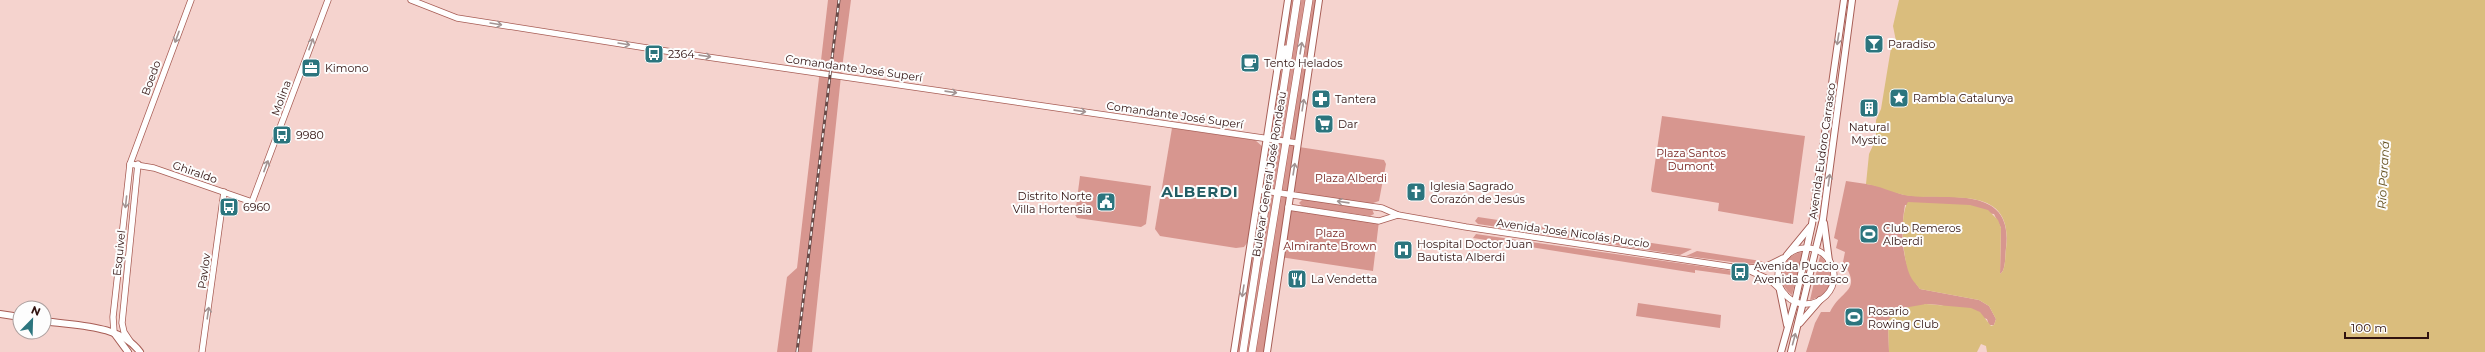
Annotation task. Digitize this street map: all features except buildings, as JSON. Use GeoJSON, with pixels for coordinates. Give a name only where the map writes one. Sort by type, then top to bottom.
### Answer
{"type":"FeatureCollection","features":[{"type":"Feature","properties":{"kind":"main road","name":"Bulevar General José Rondeau"},"geometry":{"type":"LineString","coordinates":[[1234,352],[1288,0]]}},
{"type":"Feature","properties":{"kind":"main road","name":"Bulevar General José Rondeau"},"geometry":{"type":"LineString","coordinates":[[1243,352],[1296,0]]}},
{"type":"Feature","properties":{"kind":"main road","name":"Bulevar General José Rondeau"},"geometry":{"type":"LineString","coordinates":[[1252,352],[1309,0]]}},
{"type":"Feature","properties":{"kind":"main road"},"geometry":{"type":"LineString","coordinates":[[1267,352],[1320,0]]}},
{"type":"Feature","properties":{"kind":"main road","name":"Avenida Eudoro Carrasco"},"geometry":{"type":"LineString","coordinates":[[1781,352],[1808,248],[1844,0]]}},
{"type":"Feature","properties":{"kind":"main road","name":"Avenida Eudoro Carrasco"},"geometry":{"type":"LineString","coordinates":[[1791,352],[1804,304],[1823,219],[1852,0]]}},
{"type":"Feature","properties":{"kind":"main road"},"geometry":{"type":"LineString","coordinates":[[1278,69],[1290,40]]}},
{"type":"Feature","properties":{"kind":"main road"},"geometry":{"type":"LineString","coordinates":[[1823,219],[1829,260]]}},
{"type":"Feature","properties":{"kind":"main road"},"geometry":{"type":"LineString","coordinates":[[1786,256],[1803,238],[1812,224]]}},
{"type":"Feature","properties":{"kind":"main road"},"geometry":{"type":"LineString","coordinates":[[1778,281],[1782,292],[1787,331]]}},
{"type":"Feature","properties":{"kind":"main road"},"geometry":{"type":"LineString","coordinates":[[1798,326],[1820,300]]}},
{"type":"Feature","properties":{"kind":"main road"},"geometry":{"type":"LineString","coordinates":[[0,314],[12,316]]}},
{"type":"Feature","properties":{"kind":"main road"},"geometry":{"type":"LineString","coordinates":[[52,323],[114,333],[130,341],[140,352]]}},
{"type":"Feature","properties":{"kind":"main road"},"geometry":{"type":"LineString","coordinates":[[114,333],[128,352]]}},
{"type":"Feature","properties":{"kind":"street","name":"Boedo"},"geometry":{"type":"LineString","coordinates":[[130,164],[190,0]]}},
{"type":"Feature","properties":{"kind":"street","name":"Molina"},"geometry":{"type":"LineString","coordinates":[[252,202],[328,0]]}},
{"type":"Feature","properties":{"kind":"street","name":"Comandante José Superí"},"geometry":{"type":"LineString","coordinates":[[411,0],[457,18],[666,51],[1298,143]]}},
{"type":"Feature","properties":{"kind":"street","name":"Ghiraldo"},"geometry":{"type":"LineString","coordinates":[[130,164],[138,164],[252,202]]}},
{"type":"Feature","properties":{"kind":"street","name":"Esquivel"},"geometry":{"type":"LineString","coordinates":[[114,333],[113,317],[130,164]]}},
{"type":"Feature","properties":{"kind":"street","name":"Esquivel"},"geometry":{"type":"LineString","coordinates":[[130,341],[124,332],[122,323],[138,164]]}},
{"type":"Feature","properties":{"kind":"street","name":"Avenida José Nicolás Puccio"},"geometry":{"type":"LineString","coordinates":[[1259,190],[1382,208],[1398,215],[1746,269],[1765,267],[1797,250],[1808,248]]}},
{"type":"Feature","properties":{"kind":"street","name":"Pavlov"},"geometry":{"type":"LineString","coordinates":[[202,352],[224,192]]}},
{"type":"Feature","properties":{"kind":"street","name":"Avenida José Nicolás Puccio"},"geometry":{"type":"LineString","coordinates":[[1288,207],[1379,221],[1398,215]]}},
{"type":"Feature","properties":{"kind":"street"},"geometry":{"type":"LineString","coordinates":[[1795,302],[1804,304],[1820,300],[1826,296],[1833,282],[1834,275],[1829,260],[1816,250],[1808,248]]}},
{"type":"Feature","properties":{"kind":"street"},"geometry":{"type":"LineString","coordinates":[[1778,281],[1779,267],[1786,256]]}},
{"type":"Feature","properties":{"kind":"street","name":"Avenida José Nicolás Puccio"},"geometry":{"type":"LineString","coordinates":[[1746,269],[1770,280],[1795,302]]}},
{"type":"Feature","properties":{"kind":"green space"},"geometry":{"type":"Polygon","coordinates":[[[828,0],[851,0],[841,76],[812,352],[777,352],[787,277],[797,268],[828,0]]]}},
{"type":"Feature","properties":{"kind":"green space","name":"Plaza Almirante Brown"},"geometry":{"type":"Polygon","coordinates":[[[1288,0],[1319,0],[1288,207],[1379,221],[1373,271],[1280,257],[1267,352],[1234,352],[1288,0]]]}},
{"type":"Feature","properties":{"kind":"green space","name":"Plaza Santos Dumont"},"geometry":{"type":"Polygon","coordinates":[[[1662,116],[1805,136],[1793,224],[1718,211],[1719,203],[1652,192],[1651,190],[1662,116]]]}},
{"type":"Feature","properties":{"kind":"green space"},"geometry":{"type":"Polygon","coordinates":[[[1172,128],[1255,140],[1263,147],[1250,239],[1244,247],[1236,248],[1160,236],[1155,229],[1172,128]]]}},
{"type":"Feature","properties":{"kind":"green space","name":"Plaza Alberdi"},"geometry":{"type":"Polygon","coordinates":[[[1299,147],[1384,160],[1386,164],[1379,201],[1370,204],[1297,193],[1293,189],[1299,147]]]}},
{"type":"Feature","properties":{"kind":"green space"},"geometry":{"type":"Polygon","coordinates":[[[1080,176],[1151,186],[1146,224],[1141,227],[1077,218],[1075,215],[1080,176]]]}},
{"type":"Feature","properties":{"kind":"green space"},"geometry":{"type":"Polygon","coordinates":[[[1846,181],[1880,186],[1906,195],[1974,199],[1989,204],[2000,213],[2006,228],[2006,248],[2004,266],[2000,274],[2001,228],[1994,214],[1905,205],[1903,216],[1903,238],[1906,260],[1909,270],[1920,289],[1979,300],[1989,306],[1996,319],[1994,325],[1989,325],[1987,319],[1940,305],[1926,304],[1888,320],[1889,352],[1806,352],[1815,323],[1821,312],[1830,312],[1851,285],[1849,272],[1843,262],[1845,252],[1836,248],[1838,240],[1834,238],[1846,181]]]}},
{"type":"Feature","properties":{"kind":"green space"},"geometry":{"type":"Polygon","coordinates":[[[1303,199],[1372,209],[1374,214],[1370,216],[1302,206],[1299,203],[1303,199]]]}},
{"type":"Feature","properties":{"kind":"green space"},"geometry":{"type":"Polygon","coordinates":[[[1478,217],[1692,249],[1680,255],[1478,224],[1475,221],[1478,217]]]}},
{"type":"Feature","properties":{"kind":"green space"},"geometry":{"type":"Polygon","coordinates":[[[1476,234],[1749,274],[1746,277],[1695,270],[1695,273],[1473,238],[1476,234]]]}},
{"type":"Feature","properties":{"kind":"green space"},"geometry":{"type":"Polygon","coordinates":[[[1697,251],[1761,261],[1765,263],[1747,264],[1686,256],[1697,251]]]}},
{"type":"Feature","properties":{"kind":"green space"},"geometry":{"type":"Polygon","coordinates":[[[1803,252],[1792,295],[1786,290],[1783,283],[1782,270],[1789,258],[1795,254],[1803,252]]]}},
{"type":"Feature","properties":{"kind":"green space"},"geometry":{"type":"Polygon","coordinates":[[[1820,256],[1829,268],[1831,275],[1830,281],[1828,288],[1824,293],[1810,300],[1820,256]]]}},
{"type":"Feature","properties":{"kind":"green space"},"geometry":{"type":"Polygon","coordinates":[[[1638,303],[1721,315],[1720,328],[1636,316],[1638,303]]]}},
{"type":"Feature","properties":{"kind":"water","name":"Río Paraná"},"geometry":{"type":"Polygon","coordinates":[[[1899,0],[2485,0],[2485,352],[1987,352],[1986,346],[1981,344],[1977,352],[1889,352],[1888,320],[1898,309],[1926,304],[1971,308],[1980,312],[1991,326],[1994,325],[1996,319],[1989,306],[1979,300],[1920,289],[1910,275],[1905,257],[1903,226],[1905,208],[1908,202],[1970,205],[1988,210],[1998,220],[2001,228],[2000,274],[2004,266],[2006,249],[2006,227],[1999,213],[1988,204],[1973,199],[1956,197],[1920,197],[1904,195],[1866,184],[1869,154],[1876,139],[1876,120],[1881,109],[1891,48],[1897,46],[1893,26],[1899,0]]]}},
{"type":"Feature","properties":{"kind":"railway"},"geometry":{"type":"LineString","coordinates":[[797,352],[839,0]]}},
{"type":"Feature","properties":{"kind":"place","name":"Paradiso"},"geometry":{"type":"Point","coordinates":[1874,44]}},
{"type":"Feature","properties":{"kind":"place","name":"2364"},"geometry":{"type":"Point","coordinates":[654,54]}},
{"type":"Feature","properties":{"kind":"place","name":"Tento Helados"},"geometry":{"type":"Point","coordinates":[1250,63]}},
{"type":"Feature","properties":{"kind":"place","name":"Kimono"},"geometry":{"type":"Point","coordinates":[311,68]}},
{"type":"Feature","properties":{"kind":"place","name":"Rambla Catalunya"},"geometry":{"type":"Point","coordinates":[1899,98]}},
{"type":"Feature","properties":{"kind":"place","name":"Tantera"},"geometry":{"type":"Point","coordinates":[1321,99]}},
{"type":"Feature","properties":{"kind":"place","name":"Natural Mystic"},"geometry":{"type":"Point","coordinates":[1869,108]}},
{"type":"Feature","properties":{"kind":"place","name":"Dar"},"geometry":{"type":"Point","coordinates":[1324,124]}},
{"type":"Feature","properties":{"kind":"place","name":"9980"},"geometry":{"type":"Point","coordinates":[282,135]}},
{"type":"Feature","properties":{"kind":"place","name":"Iglesia Sagrado Corazón de Jesús"},"geometry":{"type":"Point","coordinates":[1416,192]}},
{"type":"Feature","properties":{"kind":"place","name":"Distrito Norte Villa Hortensia"},"geometry":{"type":"Point","coordinates":[1106,202]}},
{"type":"Feature","properties":{"kind":"place","name":"6960"},"geometry":{"type":"Point","coordinates":[229,207]}},
{"type":"Feature","properties":{"kind":"place","name":"Club Remeros Alberdi"},"geometry":{"type":"Point","coordinates":[1869,234]}},
{"type":"Feature","properties":{"kind":"place","name":"Hospital Doctor Juan Bautista Alberdi"},"geometry":{"type":"Point","coordinates":[1403,250]}},
{"type":"Feature","properties":{"kind":"place","name":"Avenida Puccio y Avenida Carrasco"},"geometry":{"type":"Point","coordinates":[1740,272]}},
{"type":"Feature","properties":{"kind":"place","name":"La Vendetta"},"geometry":{"type":"Point","coordinates":[1297,279]}},
{"type":"Feature","properties":{"kind":"place","name":"Rosario Rowing Club"},"geometry":{"type":"Point","coordinates":[1854,317]}},
{"type":"Feature","properties":{"kind":"district","name":"ALBERDI"},"geometry":{"type":"Point","coordinates":[1200,191]}}]}
